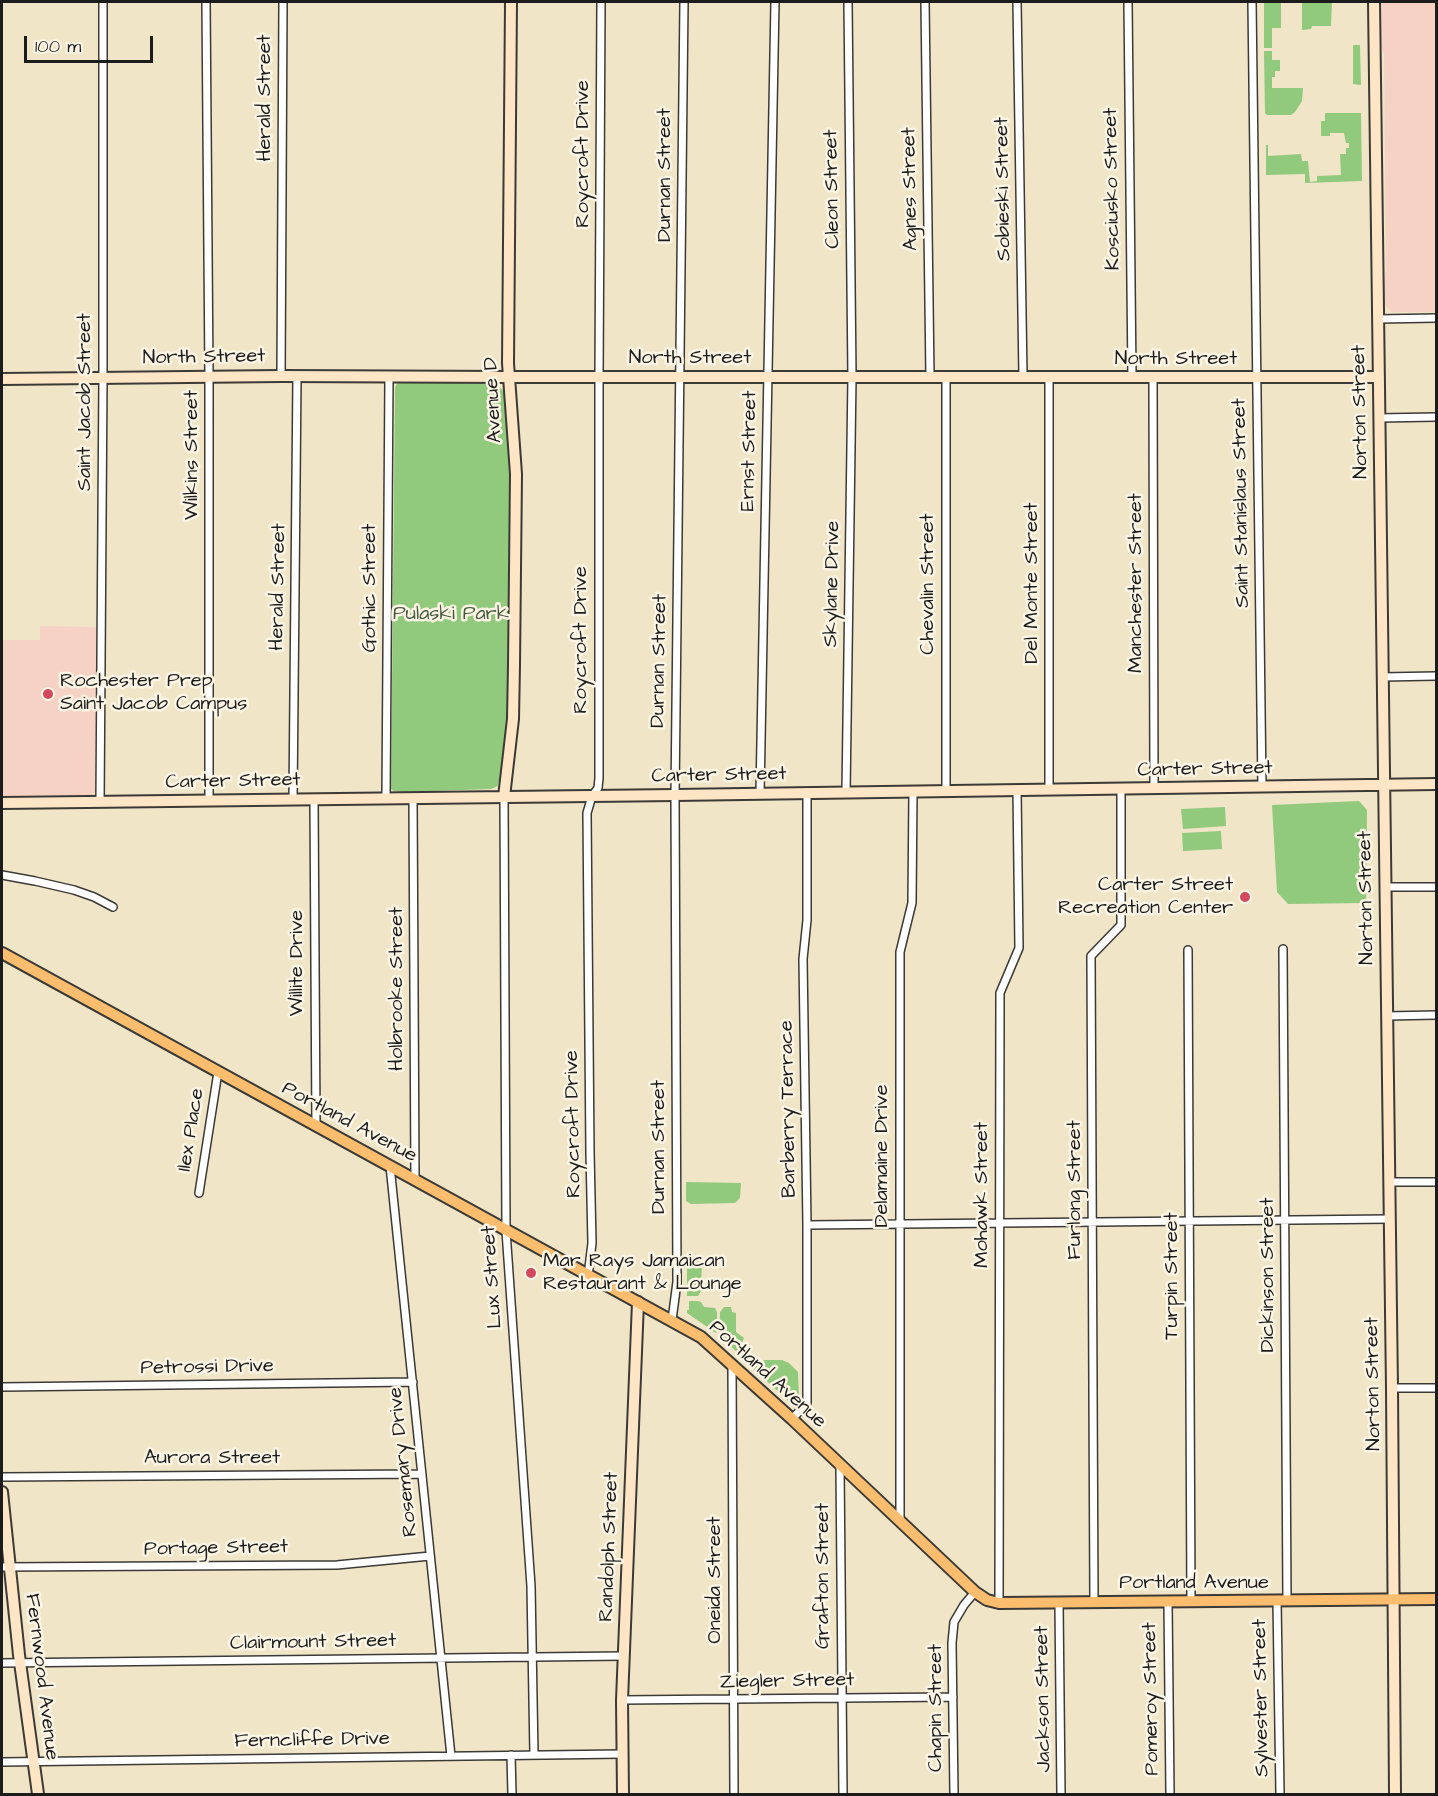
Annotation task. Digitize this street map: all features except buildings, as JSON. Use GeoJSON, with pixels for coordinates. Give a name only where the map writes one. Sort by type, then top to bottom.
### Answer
{"type":"FeatureCollection","features":[{"type":"Feature","properties":{"kind":"main road","name":"Avenue D"},"geometry":{"type":"LineString","coordinates":[[504,797],[513,719],[516,474],[509,378],[511,2]]}},
{"type":"Feature","properties":{"kind":"main road","name":"Norton Street"},"geometry":{"type":"LineString","coordinates":[[1374,2],[1395,1794]]}},
{"type":"Feature","properties":{"kind":"main road","name":"North Street"},"geometry":{"type":"LineString","coordinates":[[2,379],[209,376],[1378,377]]}},
{"type":"Feature","properties":{"kind":"main road","name":"Carter Street"},"geometry":{"type":"LineString","coordinates":[[2,803],[1437,784]]}},
{"type":"Feature","properties":{"kind":"main road","name":"Portland Avenue"},"geometry":{"type":"LineString","coordinates":[[2,953],[701,1337],[792,1419],[975,1592],[987,1600],[999,1603],[1094,1603],[1437,1599]]}},
{"type":"Feature","properties":{"kind":"main road","name":"Randolph Street"},"geometry":{"type":"LineString","coordinates":[[623,1794],[622,1700],[638,1302]]}},
{"type":"Feature","properties":{"kind":"main road","name":"Fernwood Avenue"},"geometry":{"type":"LineString","coordinates":[[2,1492],[5,1567],[38,1794]]}},
{"type":"Feature","properties":{"kind":"street","name":"Saint Jacob Street"},"geometry":{"type":"LineString","coordinates":[[100,802],[103,2]]}},
{"type":"Feature","properties":{"kind":"street","name":"Wilkins Street"},"geometry":{"type":"LineString","coordinates":[[206,2],[209,800]]}},
{"type":"Feature","properties":{"kind":"street","name":"Herald Street"},"geometry":{"type":"LineString","coordinates":[[281,376],[283,2]]}},
{"type":"Feature","properties":{"kind":"street","name":"Roycroft Drive"},"geometry":{"type":"LineString","coordinates":[[588,1276],[592,1243],[587,813],[592,796],[598,788],[599,778],[601,2]]}},
{"type":"Feature","properties":{"kind":"street","name":"Durnan Street"},"geometry":{"type":"LineString","coordinates":[[672,1320],[677,1282],[675,795],[684,2]]}},
{"type":"Feature","properties":{"kind":"street","name":"Ernst Street"},"geometry":{"type":"LineString","coordinates":[[760,793],[775,2]]}},
{"type":"Feature","properties":{"kind":"street","name":"Cleon Street"},"geometry":{"type":"LineString","coordinates":[[848,2],[852,377]]}},
{"type":"Feature","properties":{"kind":"street","name":"Agnes Street"},"geometry":{"type":"LineString","coordinates":[[925,2],[930,377]]}},
{"type":"Feature","properties":{"kind":"street","name":"Sobieski Street"},"geometry":{"type":"LineString","coordinates":[[1017,2],[1023,376]]}},
{"type":"Feature","properties":{"kind":"street","name":"Kosciusko Street"},"geometry":{"type":"LineString","coordinates":[[1128,2],[1132,377]]}},
{"type":"Feature","properties":{"kind":"street","name":"Saint Stanislaus Street"},"geometry":{"type":"LineString","coordinates":[[1252,2],[1262,787]]}},
{"type":"Feature","properties":{"kind":"street"},"geometry":{"type":"LineString","coordinates":[[1378,319],[1437,318]]}},
{"type":"Feature","properties":{"kind":"street","name":"Herald Street"},"geometry":{"type":"LineString","coordinates":[[293,799],[297,376]]}},
{"type":"Feature","properties":{"kind":"street","name":"Gothic Street"},"geometry":{"type":"LineString","coordinates":[[386,798],[388,377]]}},
{"type":"Feature","properties":{"kind":"street","name":"Skylane Drive"},"geometry":{"type":"LineString","coordinates":[[846,792],[852,377]]}},
{"type":"Feature","properties":{"kind":"street","name":"Chevalin Street"},"geometry":{"type":"LineString","coordinates":[[945,377],[946,791]]}},
{"type":"Feature","properties":{"kind":"street","name":"Del Monte Street"},"geometry":{"type":"LineString","coordinates":[[1049,377],[1049,789]]}},
{"type":"Feature","properties":{"kind":"street","name":"Manchester Street"},"geometry":{"type":"LineString","coordinates":[[1153,377],[1154,788]]}},
{"type":"Feature","properties":{"kind":"street"},"geometry":{"type":"LineString","coordinates":[[1379,418],[1437,417]]}},
{"type":"Feature","properties":{"kind":"street"},"geometry":{"type":"LineString","coordinates":[[1382,677],[1437,676]]}},
{"type":"Feature","properties":{"kind":"street","name":"Furlong Street"},"geometry":{"type":"LineString","coordinates":[[1094,1603],[1091,956],[1121,925],[1121,789]]}},
{"type":"Feature","properties":{"kind":"street","name":"Mohawk Street"},"geometry":{"type":"LineString","coordinates":[[999,1603],[1000,993],[1018,948],[1017,790]]}},
{"type":"Feature","properties":{"kind":"street","name":"Delamaine Drive"},"geometry":{"type":"LineString","coordinates":[[900,1523],[900,952],[912,903],[913,791]]}},
{"type":"Feature","properties":{"kind":"street","name":"Barberry Terrace"},"geometry":{"type":"LineString","coordinates":[[792,1419],[807,1402],[803,959],[807,920],[807,792]]}},
{"type":"Feature","properties":{"kind":"street","name":"Lux Street"},"geometry":{"type":"LineString","coordinates":[[504,797],[506,1231],[531,1586],[534,1755]]}},
{"type":"Feature","properties":{"kind":"street","name":"Holbrooke Street"},"geometry":{"type":"LineString","coordinates":[[413,798],[415,1180]]}},
{"type":"Feature","properties":{"kind":"street","name":"Willite Drive"},"geometry":{"type":"LineString","coordinates":[[314,799],[316,1126]]}},
{"type":"Feature","properties":{"kind":"street"},"geometry":{"type":"LineString","coordinates":[[2,875],[74,890],[113,907]]}},
{"type":"Feature","properties":{"kind":"street"},"geometry":{"type":"LineString","coordinates":[[1385,888],[1437,887]]}},
{"type":"Feature","properties":{"kind":"street","name":"Dickinson Street"},"geometry":{"type":"LineString","coordinates":[[1282,1601],[1285,1220],[1283,949]]}},
{"type":"Feature","properties":{"kind":"street","name":"Turpin Street"},"geometry":{"type":"LineString","coordinates":[[1188,950],[1191,1602]]}},
{"type":"Feature","properties":{"kind":"street"},"geometry":{"type":"LineString","coordinates":[[1387,1016],[1437,1015]]}},
{"type":"Feature","properties":{"kind":"street","name":"Ilex Place"},"geometry":{"type":"LineString","coordinates":[[199,1193],[218,1072]]}},
{"type":"Feature","properties":{"kind":"street","name":"Rosemary Drive"},"geometry":{"type":"LineString","coordinates":[[390,1166],[450,1755]]}},
{"type":"Feature","properties":{"kind":"street"},"geometry":{"type":"LineString","coordinates":[[1389,1182],[1437,1182]]}},
{"type":"Feature","properties":{"kind":"street"},"geometry":{"type":"LineString","coordinates":[[807,1225],[1390,1219]]}},
{"type":"Feature","properties":{"kind":"street","name":"Oneida Street"},"geometry":{"type":"LineString","coordinates":[[732,1366],[734,1794]]}},
{"type":"Feature","properties":{"kind":"street","name":"Petrossi Drive"},"geometry":{"type":"LineString","coordinates":[[2,1387],[413,1382]]}},
{"type":"Feature","properties":{"kind":"street"},"geometry":{"type":"LineString","coordinates":[[1392,1388],[1437,1388]]}},
{"type":"Feature","properties":{"kind":"street","name":"Grafton Street"},"geometry":{"type":"LineString","coordinates":[[840,1466],[843,1794]]}},
{"type":"Feature","properties":{"kind":"street","name":"Aurora Street"},"geometry":{"type":"LineString","coordinates":[[2,1477],[422,1474]]}},
{"type":"Feature","properties":{"kind":"street","name":"Portage Street"},"geometry":{"type":"LineString","coordinates":[[5,1567],[337,1565],[430,1556]]}},
{"type":"Feature","properties":{"kind":"street","name":"Chapin Street"},"geometry":{"type":"LineString","coordinates":[[954,1794],[952,1642],[954,1622],[975,1592]]}},
{"type":"Feature","properties":{"kind":"street","name":"Sylvester Street"},"geometry":{"type":"LineString","coordinates":[[1280,1794],[1282,1601]]}},
{"type":"Feature","properties":{"kind":"street","name":"Pomeroy Street"},"geometry":{"type":"LineString","coordinates":[[1167,1602],[1170,1794]]}},
{"type":"Feature","properties":{"kind":"street","name":"Jackson Street"},"geometry":{"type":"LineString","coordinates":[[1059,1603],[1061,1794]]}},
{"type":"Feature","properties":{"kind":"street","name":"Clairmount Street"},"geometry":{"type":"LineString","coordinates":[[2,1663],[624,1656]]}},
{"type":"Feature","properties":{"kind":"street","name":"Ziegler Street"},"geometry":{"type":"LineString","coordinates":[[622,1700],[953,1697]]}},
{"type":"Feature","properties":{"kind":"street","name":"Ferncliffe Drive"},"geometry":{"type":"LineString","coordinates":[[2,1762],[622,1754]]}},
{"type":"Feature","properties":{"kind":"street"},"geometry":{"type":"LineString","coordinates":[[511,1755],[512,1794]]}},
{"type":"Feature","properties":{"kind":"shaded area"},"geometry":{"type":"Polygon","coordinates":[[[1380,2],[1436,2],[1436,312],[1392,312],[1383,300],[1383,281],[1386,272],[1384,54],[1381,45],[1380,2]]]}},
{"type":"Feature","properties":{"kind":"shaded area","name":"Rochester Prep Saint Jacob Campus"},"geometry":{"type":"Polygon","coordinates":[[[40,626],[97,627],[96,790],[92,796],[2,797],[2,640],[40,640],[40,626]]]}},
{"type":"Feature","properties":{"kind":"green space"},"geometry":{"type":"Polygon","coordinates":[[[1264,2],[1281,2],[1281,28],[1272,28],[1272,48],[1264,48],[1264,2]]]}},
{"type":"Feature","properties":{"kind":"green space"},"geometry":{"type":"Polygon","coordinates":[[[1302,2],[1332,2],[1331,26],[1312,26],[1311,29],[1302,30],[1302,2]]]}},
{"type":"Feature","properties":{"kind":"green space"},"geometry":{"type":"Polygon","coordinates":[[[1353,45],[1360,45],[1361,85],[1353,84],[1353,45]]]}},
{"type":"Feature","properties":{"kind":"green space"},"geometry":{"type":"Polygon","coordinates":[[[1264,51],[1272,51],[1272,60],[1280,60],[1280,71],[1275,71],[1275,77],[1272,77],[1272,88],[1303,88],[1302,101],[1291,115],[1267,115],[1265,113],[1264,51]]]}},
{"type":"Feature","properties":{"kind":"green space"},"geometry":{"type":"Polygon","coordinates":[[[1325,113],[1361,113],[1362,181],[1305,183],[1305,174],[1266,175],[1266,145],[1268,145],[1268,156],[1301,154],[1302,161],[1308,161],[1310,182],[1317,181],[1317,176],[1341,175],[1340,154],[1346,154],[1349,143],[1346,143],[1344,133],[1330,133],[1330,136],[1321,136],[1321,121],[1325,121],[1325,113]]]}},
{"type":"Feature","properties":{"kind":"green space","name":"Pulaski Park"},"geometry":{"type":"Polygon","coordinates":[[[398,383],[494,384],[502,389],[506,400],[510,475],[509,700],[498,786],[491,789],[401,792],[391,789],[395,387],[398,383]]]}},
{"type":"Feature","properties":{"kind":"green space"},"geometry":{"type":"Polygon","coordinates":[[[1359,801],[1367,810],[1366,903],[1288,904],[1277,892],[1272,805],[1359,801]]]}},
{"type":"Feature","properties":{"kind":"green space"},"geometry":{"type":"Polygon","coordinates":[[[1225,807],[1226,826],[1183,829],[1181,809],[1225,807]]]}},
{"type":"Feature","properties":{"kind":"green space"},"geometry":{"type":"Polygon","coordinates":[[[1221,831],[1222,849],[1183,851],[1182,833],[1221,831]]]}},
{"type":"Feature","properties":{"kind":"green space"},"geometry":{"type":"Polygon","coordinates":[[[686,1182],[741,1183],[740,1198],[735,1203],[691,1204],[686,1201],[686,1182]]]}},
{"type":"Feature","properties":{"kind":"green space"},"geometry":{"type":"Polygon","coordinates":[[[687,1256],[697,1256],[702,1260],[701,1291],[698,1296],[687,1296],[687,1256]]]}},
{"type":"Feature","properties":{"kind":"green space"},"geometry":{"type":"Polygon","coordinates":[[[689,1301],[698,1301],[704,1307],[715,1308],[717,1312],[716,1333],[687,1313],[689,1301]]]}},
{"type":"Feature","properties":{"kind":"green space"},"geometry":{"type":"Polygon","coordinates":[[[724,1307],[731,1307],[732,1312],[736,1313],[736,1332],[744,1338],[738,1353],[719,1336],[720,1312],[724,1307]]]}},
{"type":"Feature","properties":{"kind":"green space"},"geometry":{"type":"Polygon","coordinates":[[[765,1360],[782,1360],[798,1372],[799,1399],[788,1401],[753,1368],[765,1360]]]}},
{"type":"Feature","properties":{"kind":"place","name":"Rochester Prep Saint Jacob Campus"},"geometry":{"type":"Point","coordinates":[48,694]}},
{"type":"Feature","properties":{"kind":"place","name":"Carter Street Recreation Center"},"geometry":{"type":"Point","coordinates":[1245,897]}},
{"type":"Feature","properties":{"kind":"place","name":"Mar Rays Jamaican Restaurant & Lounge"},"geometry":{"type":"Point","coordinates":[531,1273]}}]}
